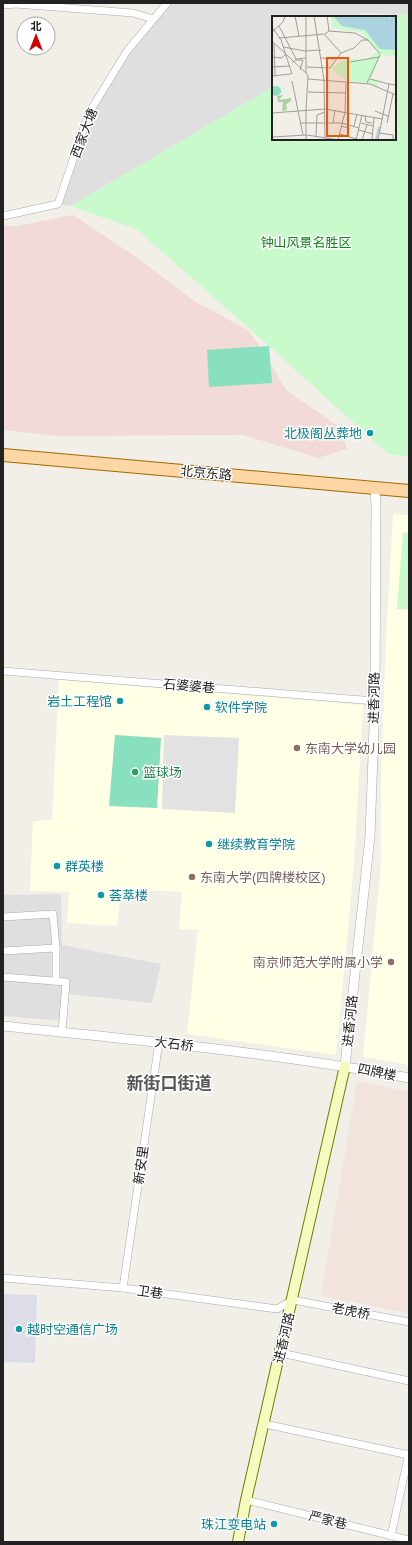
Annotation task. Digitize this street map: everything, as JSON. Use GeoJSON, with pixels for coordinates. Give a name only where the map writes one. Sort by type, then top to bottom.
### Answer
{"type":"FeatureCollection","features":[{"type":"Feature","properties":{"kind":"main road","name":"北京东路"},"geometry":{"type":"LineString","coordinates":[[3,455],[409,491]]}},
{"type":"Feature","properties":{"kind":"main road","name":"进香河路"},"geometry":{"type":"LineString","coordinates":[[238,1542],[246,1500],[265,1424],[345,1066]]}},
{"type":"Feature","properties":{"kind":"street","name":"西家大塘"},"geometry":{"type":"LineString","coordinates":[[3,216],[58,204],[89,113],[127,51],[167,3]]}},
{"type":"Feature","properties":{"kind":"street"},"geometry":{"type":"LineString","coordinates":[[3,5],[16,4],[133,13],[153,19]]}},
{"type":"Feature","properties":{"kind":"street","name":"进香河路"},"geometry":{"type":"LineString","coordinates":[[345,1066],[370,836],[375,701],[375,489]]}},
{"type":"Feature","properties":{"kind":"street","name":"石婆婆巷"},"geometry":{"type":"LineString","coordinates":[[3,671],[375,701]]}},
{"type":"Feature","properties":{"kind":"street"},"geometry":{"type":"LineString","coordinates":[[3,917],[53,914],[56,948],[56,981]]}},
{"type":"Feature","properties":{"kind":"street"},"geometry":{"type":"LineString","coordinates":[[3,951],[56,948]]}},
{"type":"Feature","properties":{"kind":"street"},"geometry":{"type":"LineString","coordinates":[[3,977],[66,982],[62,1032]]}},
{"type":"Feature","properties":{"kind":"street","name":"大石桥"},"geometry":{"type":"LineString","coordinates":[[3,1026],[159,1042],[345,1066]]}},
{"type":"Feature","properties":{"kind":"street","name":"新安里"},"geometry":{"type":"LineString","coordinates":[[123,1288],[159,1042]]}},
{"type":"Feature","properties":{"kind":"street","name":"四牌楼"},"geometry":{"type":"LineString","coordinates":[[345,1066],[409,1078]]}},
{"type":"Feature","properties":{"kind":"street","name":"卫巷"},"geometry":{"type":"LineString","coordinates":[[3,1278],[123,1288],[277,1309],[293,1300]]}},
{"type":"Feature","properties":{"kind":"street","name":"老虎桥"},"geometry":{"type":"LineString","coordinates":[[293,1300],[409,1322]]}},
{"type":"Feature","properties":{"kind":"street"},"geometry":{"type":"LineString","coordinates":[[281,1353],[409,1380]]}},
{"type":"Feature","properties":{"kind":"street"},"geometry":{"type":"LineString","coordinates":[[265,1424],[409,1454],[391,1536]]}},
{"type":"Feature","properties":{"kind":"street","name":"严家巷"},"geometry":{"type":"LineString","coordinates":[[246,1500],[409,1540]]}},
{"type":"Feature","properties":{"kind":"shaded area"},"geometry":{"type":"Polygon","coordinates":[[[167,3],[409,3],[409,15],[359,13],[359,16],[272,16],[272,88],[71,206],[58,204],[89,113],[127,51],[167,3]]]}},
{"type":"Feature","properties":{"kind":"shaded area"},"geometry":{"type":"Polygon","coordinates":[[[73,215],[136,257],[194,301],[248,330],[267,357],[286,390],[341,428],[347,449],[318,458],[243,435],[56,436],[3,430],[3,226],[17,226],[73,215]]]}},
{"type":"Feature","properties":{"kind":"shaded area"},"geometry":{"type":"Polygon","coordinates":[[[393,514],[409,515],[409,1065],[363,1057],[381,863],[381,774],[393,514]]]}},
{"type":"Feature","properties":{"kind":"shaded area","name":"东南大学(四牌楼校区)"},"geometry":{"type":"Polygon","coordinates":[[[59,680],[363,705],[354,865],[336,1055],[187,1034],[198,930],[179,929],[182,892],[121,889],[117,926],[67,923],[69,892],[30,891],[33,821],[52,820],[59,680]]]}},
{"type":"Feature","properties":{"kind":"shaded area"},"geometry":{"type":"Polygon","coordinates":[[[164,735],[239,738],[235,813],[162,809],[164,735]]]}},
{"type":"Feature","properties":{"kind":"shaded area"},"geometry":{"type":"Polygon","coordinates":[[[61,894],[62,945],[161,964],[152,1003],[68,994],[63,1021],[3,1016],[3,895],[61,894]]]}},
{"type":"Feature","properties":{"kind":"shaded area"},"geometry":{"type":"Polygon","coordinates":[[[357,1082],[409,1091],[409,1313],[321,1296],[357,1082]]]}},
{"type":"Feature","properties":{"kind":"shaded area","name":"越时空通信广场"},"geometry":{"type":"Polygon","coordinates":[[[3,1294],[37,1295],[35,1363],[3,1362],[3,1294]]]}},
{"type":"Feature","properties":{"kind":"green space","name":"钟山风景名胜区"},"geometry":{"type":"Polygon","coordinates":[[[409,15],[409,457],[388,454],[269,346],[136,229],[71,206],[272,88],[272,140],[396,140],[396,16],[392,16],[409,15]]]}},
{"type":"Feature","properties":{"kind":"green space"},"geometry":{"type":"Polygon","coordinates":[[[269,346],[272,383],[209,387],[207,350],[269,346]]]}},
{"type":"Feature","properties":{"kind":"green space"},"geometry":{"type":"Polygon","coordinates":[[[403,532],[409,533],[409,610],[397,609],[403,532]]]}},
{"type":"Feature","properties":{"kind":"green space","name":"篮球场"},"geometry":{"type":"Polygon","coordinates":[[[115,735],[161,738],[157,808],[109,806],[115,735]]]}},
{"type":"Feature","properties":{"kind":"place","name":"北极阁丛葬地"},"geometry":{"type":"Point","coordinates":[370,433]}},
{"type":"Feature","properties":{"kind":"place","name":"岩土工程馆"},"geometry":{"type":"Point","coordinates":[120,701]}},
{"type":"Feature","properties":{"kind":"place","name":"软件学院"},"geometry":{"type":"Point","coordinates":[207,707]}},
{"type":"Feature","properties":{"kind":"place","name":"东南大学幼儿园"},"geometry":{"type":"Point","coordinates":[297,748]}},
{"type":"Feature","properties":{"kind":"place","name":"篮球场"},"geometry":{"type":"Point","coordinates":[135,772]}},
{"type":"Feature","properties":{"kind":"place","name":"继续教育学院"},"geometry":{"type":"Point","coordinates":[209,844]}},
{"type":"Feature","properties":{"kind":"place","name":"群英楼"},"geometry":{"type":"Point","coordinates":[57,866]}},
{"type":"Feature","properties":{"kind":"place","name":"东南大学(四牌楼校区)"},"geometry":{"type":"Point","coordinates":[192,877]}},
{"type":"Feature","properties":{"kind":"place","name":"荟萃楼"},"geometry":{"type":"Point","coordinates":[101,895]}},
{"type":"Feature","properties":{"kind":"place","name":"南京师范大学附属小学"},"geometry":{"type":"Point","coordinates":[391,962]}},
{"type":"Feature","properties":{"kind":"place","name":"越时空通信广场"},"geometry":{"type":"Point","coordinates":[19,1329]}},
{"type":"Feature","properties":{"kind":"place","name":"珠江变电站"},"geometry":{"type":"Point","coordinates":[274,1524]}},
{"type":"Feature","properties":{"kind":"district","name":"新街口街道"},"geometry":{"type":"Point","coordinates":[169,1083]}}]}
